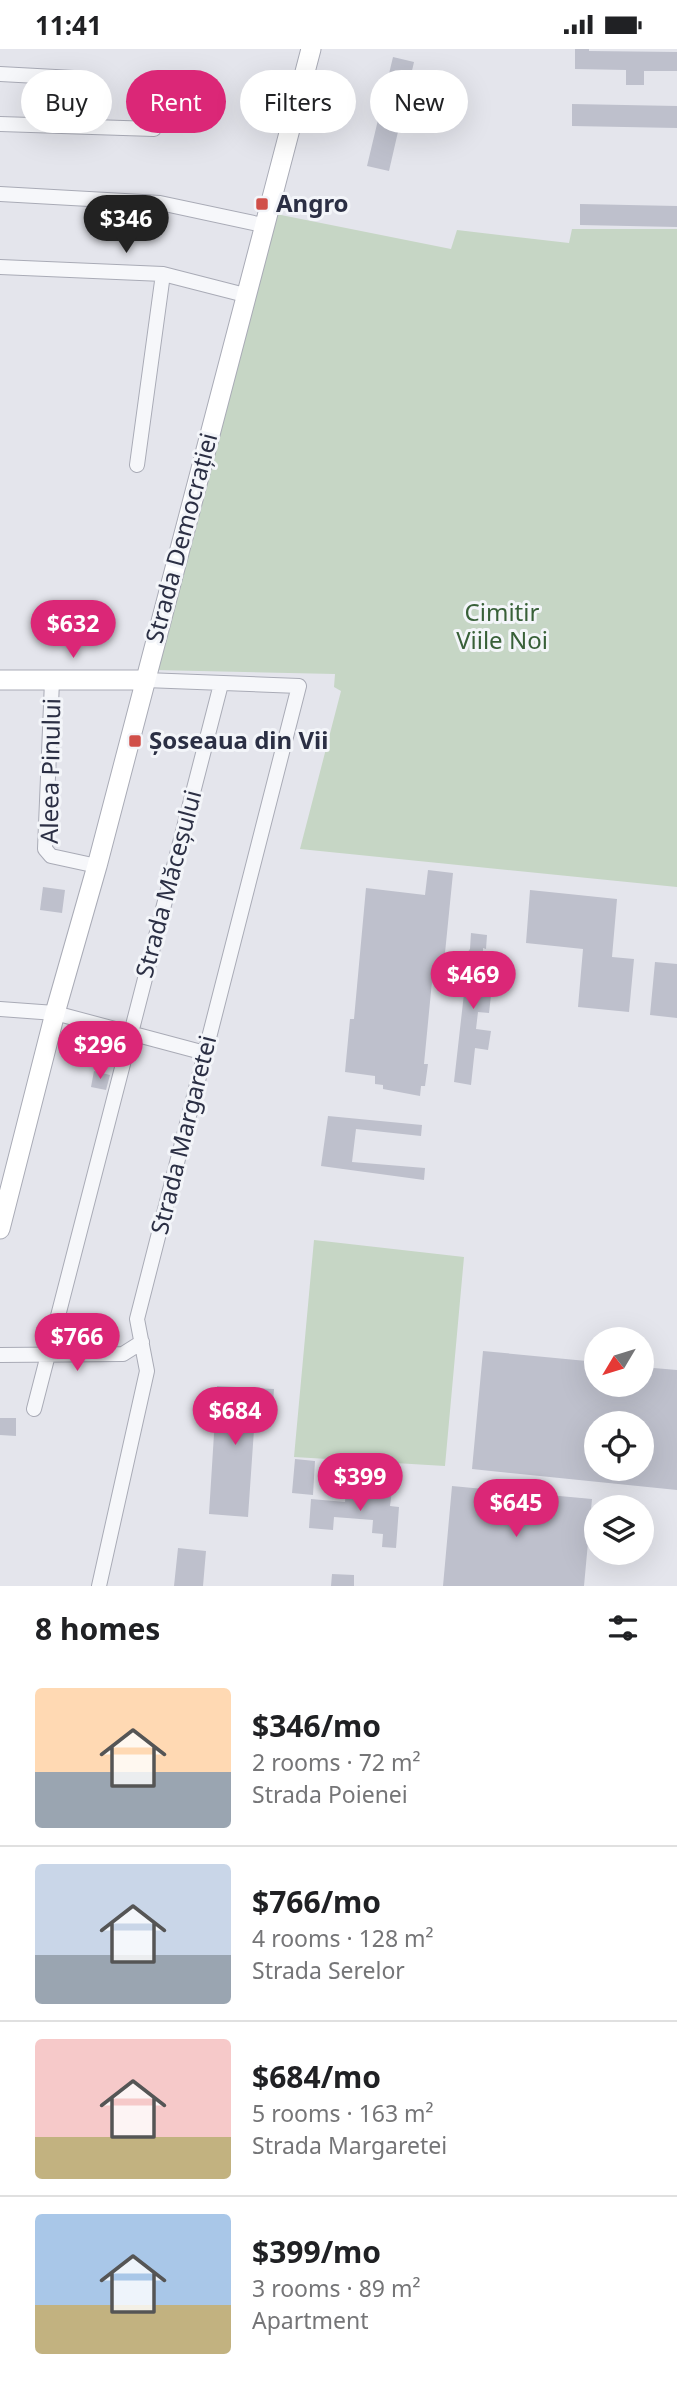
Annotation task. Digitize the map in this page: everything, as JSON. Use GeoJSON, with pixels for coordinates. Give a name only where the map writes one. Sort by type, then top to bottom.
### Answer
{"type":"FeatureCollection","features":[{"type":"Feature","properties":{"kind":"street","name":"Strada Democrației"},"geometry":{"type":"LineString","coordinates":[[0,1230],[311,49]]}},
{"type":"Feature","properties":{"kind":"street"},"geometry":{"type":"LineString","coordinates":[[0,74],[21,75]]}},
{"type":"Feature","properties":{"kind":"street"},"geometry":{"type":"LineString","coordinates":[[0,124],[126,128]]}},
{"type":"Feature","properties":{"kind":"street"},"geometry":{"type":"LineString","coordinates":[[0,194],[160,202],[263,225]]}},
{"type":"Feature","properties":{"kind":"street"},"geometry":{"type":"LineString","coordinates":[[0,267],[163,274],[245,295]]}},
{"type":"Feature","properties":{"kind":"street"},"geometry":{"type":"LineString","coordinates":[[137,465],[163,274]]}},
{"type":"Feature","properties":{"kind":"street"},"geometry":{"type":"LineString","coordinates":[[0,680],[145,680],[222,684]]}},
{"type":"Feature","properties":{"kind":"street","name":"Aleea Pinului"},"geometry":{"type":"LineString","coordinates":[[52,681],[45,849],[51,856],[97,866]]}},
{"type":"Feature","properties":{"kind":"street","name":"Strada Margaretei"},"geometry":{"type":"LineString","coordinates":[[99,1586],[148,1371],[137,1319],[299,687],[222,684]]}},
{"type":"Feature","properties":{"kind":"street","name":"Strada Măceșului"},"geometry":{"type":"LineString","coordinates":[[34,1409],[222,684]]}},
{"type":"Feature","properties":{"kind":"street"},"geometry":{"type":"LineString","coordinates":[[0,1009],[55,1013],[205,1053]]}},
{"type":"Feature","properties":{"kind":"street"},"geometry":{"type":"LineString","coordinates":[[0,1355],[123,1354],[142,1342]]}},
{"type":"Feature","properties":{"kind":"green space","name":"Cimitir Viile Noi"},"geometry":{"type":"Polygon","coordinates":[[[276,214],[451,249],[457,230],[569,243],[572,229],[677,229],[677,887],[300,849],[341,691],[334,687],[335,674],[154,670],[276,214]]]}},
{"type":"Feature","properties":{"kind":"green space"},"geometry":{"type":"Polygon","coordinates":[[[314,1240],[464,1257],[445,1466],[294,1457],[314,1240]]]}},
{"type":"Feature","properties":{"kind":"building"},"geometry":{"type":"Polygon","coordinates":[[[575,49],[677,52],[677,71],[644,71],[644,85],[626,85],[626,70],[575,69],[575,49]]]}},
{"type":"Feature","properties":{"kind":"building"},"geometry":{"type":"Polygon","coordinates":[[[393,57],[414,62],[412,70],[390,70],[393,57]]]}},
{"type":"Feature","properties":{"kind":"building"},"geometry":{"type":"Polygon","coordinates":[[[572,104],[677,106],[677,128],[572,126],[572,104]]]}},
{"type":"Feature","properties":{"kind":"building"},"geometry":{"type":"Polygon","coordinates":[[[375,133],[398,133],[389,171],[367,166],[375,133]]]}},
{"type":"Feature","properties":{"kind":"building"},"geometry":{"type":"Polygon","coordinates":[[[580,204],[677,206],[677,227],[580,225],[580,204]]]}},
{"type":"Feature","properties":{"kind":"building"},"geometry":{"type":"Polygon","coordinates":[[[428,870],[453,873],[443,973],[433,971],[424,1064],[428,1064],[425,1086],[421,1086],[420,1096],[383,1089],[383,1085],[375,1084],[375,1076],[345,1072],[350,1019],[354,1019],[366,888],[425,895],[428,870]]]}},
{"type":"Feature","properties":{"kind":"building"},"geometry":{"type":"Polygon","coordinates":[[[43,887],[65,890],[62,913],[40,910],[43,887]]]}},
{"type":"Feature","properties":{"kind":"building"},"geometry":{"type":"Polygon","coordinates":[[[530,890],[617,899],[612,957],[634,959],[629,1012],[578,1007],[583,949],[526,943],[530,890]]]}},
{"type":"Feature","properties":{"kind":"building"},"geometry":{"type":"Polygon","coordinates":[[[471,933],[487,935],[483,961],[476,976],[493,978],[489,1013],[478,1012],[476,1029],[491,1031],[488,1050],[475,1048],[471,1085],[454,1082],[467,967],[463,958],[470,949],[471,933]]]}},
{"type":"Feature","properties":{"kind":"building"},"geometry":{"type":"Polygon","coordinates":[[[655,962],[677,964],[677,1018],[650,1015],[655,962]]]}},
{"type":"Feature","properties":{"kind":"building"},"geometry":{"type":"Polygon","coordinates":[[[94,1071],[110,1075],[106,1090],[91,1087],[94,1071]]]}},
{"type":"Feature","properties":{"kind":"building"},"geometry":{"type":"Polygon","coordinates":[[[328,1116],[422,1125],[421,1136],[356,1129],[352,1162],[425,1168],[424,1180],[321,1166],[328,1116]]]}},
{"type":"Feature","properties":{"kind":"building"},"geometry":{"type":"Polygon","coordinates":[[[483,1351],[584,1361],[584,1397],[654,1397],[654,1368],[677,1370],[677,1490],[589,1481],[654,1481],[654,1411],[584,1411],[584,1480],[472,1469],[483,1351]]]}},
{"type":"Feature","properties":{"kind":"building"},"geometry":{"type":"Polygon","coordinates":[[[217,1386],[274,1389],[272,1416],[255,1415],[248,1517],[209,1514],[217,1386]]]}},
{"type":"Feature","properties":{"kind":"building"},"geometry":{"type":"Polygon","coordinates":[[[0,1418],[16,1418],[16,1436],[0,1435],[0,1418]]]}},
{"type":"Feature","properties":{"kind":"building"},"geometry":{"type":"Polygon","coordinates":[[[295,1459],[315,1461],[313,1495],[292,1493],[295,1459]]]}},
{"type":"Feature","properties":{"kind":"building"},"geometry":{"type":"Polygon","coordinates":[[[452,1486],[584,1498],[584,1586],[443,1586],[452,1486]]]}},
{"type":"Feature","properties":{"kind":"building"},"geometry":{"type":"Polygon","coordinates":[[[362,1487],[392,1490],[390,1506],[399,1507],[396,1548],[382,1547],[383,1534],[372,1533],[373,1520],[334,1517],[333,1530],[309,1528],[311,1499],[345,1502],[346,1491],[361,1492],[362,1487]]]}},
{"type":"Feature","properties":{"kind":"building"},"geometry":{"type":"Polygon","coordinates":[[[178,1548],[206,1551],[203,1586],[174,1586],[178,1548]]]}},
{"type":"Feature","properties":{"kind":"building"},"geometry":{"type":"Polygon","coordinates":[[[332,1574],[354,1575],[354,1586],[331,1586],[332,1574]]]}},
{"type":"Feature","properties":{"kind":"place","name":"Angro"},"geometry":{"type":"Point","coordinates":[262,204]}},
{"type":"Feature","properties":{"kind":"place","name":"Șoseaua din Vii"},"geometry":{"type":"Point","coordinates":[135,741]}}]}
